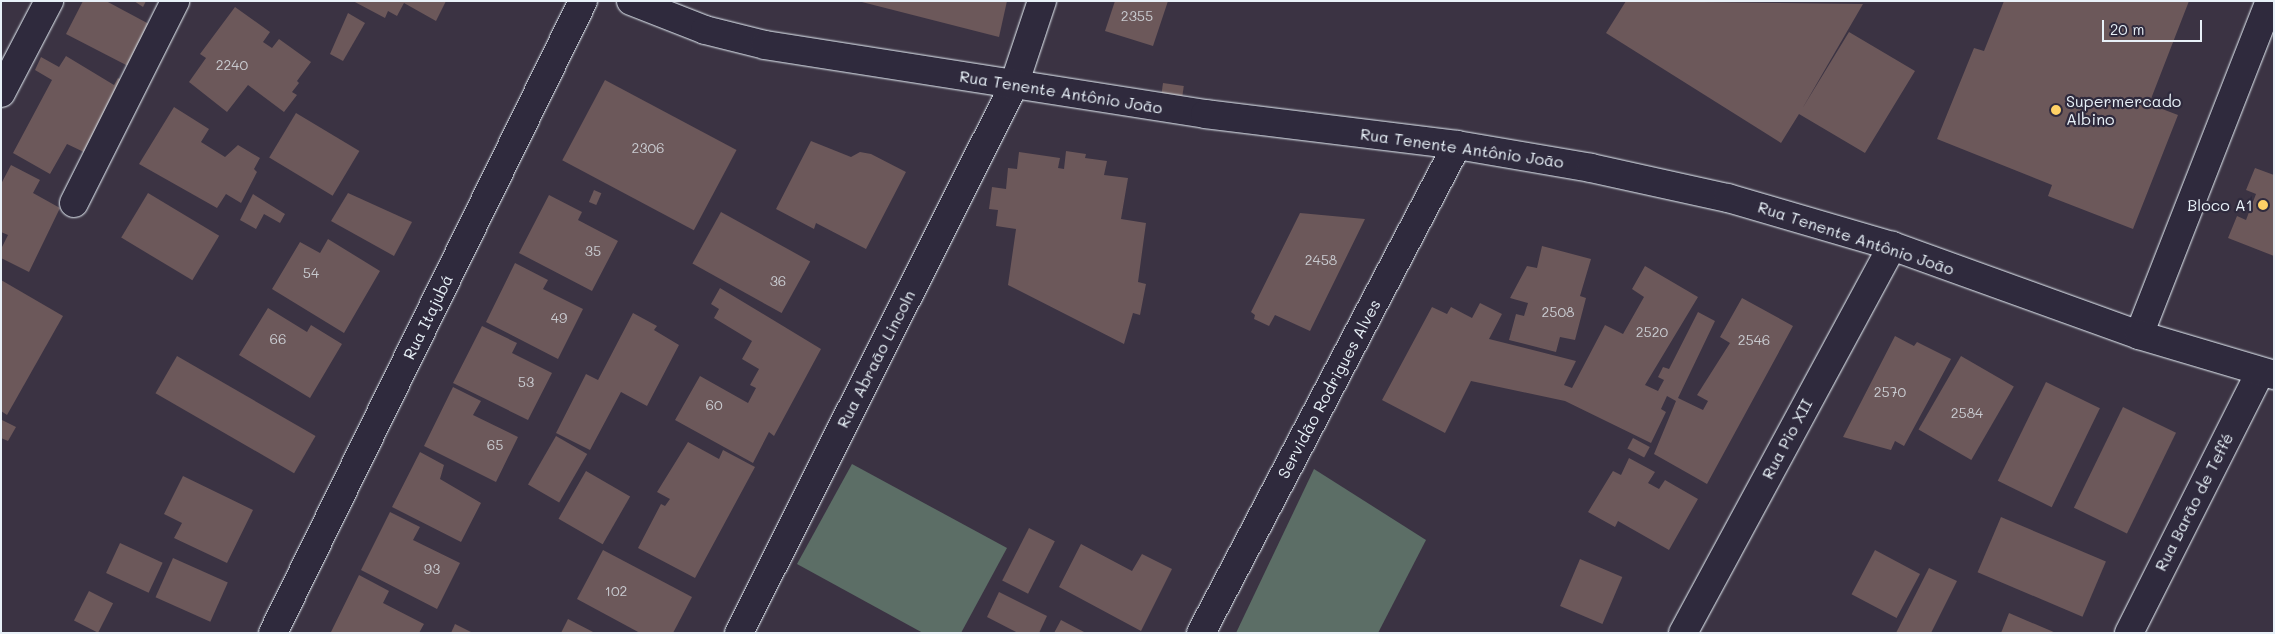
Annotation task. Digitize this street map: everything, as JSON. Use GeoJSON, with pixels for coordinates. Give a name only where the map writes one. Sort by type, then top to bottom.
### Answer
{"type":"FeatureCollection","features":[{"type":"Feature","properties":{"kind":"street"},"geometry":{"type":"LineString","coordinates":[[1,93],[49,1]]}},
{"type":"Feature","properties":{"kind":"street"},"geometry":{"type":"LineString","coordinates":[[74,203],[175,1]]}},
{"type":"Feature","properties":{"kind":"street","name":"Rua Itajubá"},"geometry":{"type":"LineString","coordinates":[[273,633],[584,1]]}},
{"type":"Feature","properties":{"kind":"street","name":"Rua Tenente Antônio João"},"geometry":{"type":"LineString","coordinates":[[631,1],[705,30],[765,45],[1205,114],[1457,145],[1591,168],[1728,198],[1892,246],[2139,335],[2267,374]]}},
{"type":"Feature","properties":{"kind":"street","name":"Rua Abraão Lincoln"},"geometry":{"type":"LineString","coordinates":[[739,633],[1014,85],[1042,1]]}},
{"type":"Feature","properties":{"kind":"street"},"geometry":{"type":"LineString","coordinates":[[2139,335],[2270,1]]}},
{"type":"Feature","properties":{"kind":"street","name":"Servidão Rodrigues Alves"},"geometry":{"type":"LineString","coordinates":[[1202,633],[1457,145]]}},
{"type":"Feature","properties":{"kind":"street","name":"Rua Pio XII"},"geometry":{"type":"LineString","coordinates":[[1683,633],[1892,246]]}},
{"type":"Feature","properties":{"kind":"street","name":"Rua Barão de Teffé"},"geometry":{"type":"LineString","coordinates":[[2129,633],[2267,374]]}},
{"type":"Feature","properties":{"kind":"green space"},"geometry":{"type":"Polygon","coordinates":[[[852,464],[1007,548],[961,633],[923,633],[797,564],[852,464]]]}},
{"type":"Feature","properties":{"kind":"green space"},"geometry":{"type":"Polygon","coordinates":[[[1314,469],[1426,540],[1378,633],[1236,633],[1314,469]]]}},
{"type":"Feature","properties":{"kind":"building"},"geometry":{"type":"Polygon","coordinates":[[[83,1],[106,1],[149,24],[128,66],[66,34],[83,1]]]}},
{"type":"Feature","properties":{"kind":"building"},"geometry":{"type":"Polygon","coordinates":[[[134,1],[146,1],[143,7],[134,1]]]}},
{"type":"Feature","properties":{"kind":"building"},"geometry":{"type":"Polygon","coordinates":[[[353,1],[446,1],[436,21],[404,3],[397,16],[388,11],[385,18],[353,1]]]}},
{"type":"Feature","properties":{"kind":"building"},"geometry":{"type":"Polygon","coordinates":[[[858,1],[1007,1],[999,37],[858,1]]]}},
{"type":"Feature","properties":{"kind":"building"},"geometry":{"type":"Polygon","coordinates":[[[1115,1],[1168,1],[1153,46],[1105,31],[1115,1]]]}},
{"type":"Feature","properties":{"kind":"building"},"geometry":{"type":"Polygon","coordinates":[[[1626,1],[1863,4],[1802,109],[1849,32],[1915,71],[1865,153],[1799,114],[1781,143],[1606,33],[1626,1]]]}},
{"type":"Feature","properties":{"kind":"building","name":"Supermercado Albino"},"geometry":{"type":"Polygon","coordinates":[[[2004,1],[2189,1],[2149,104],[2178,115],[2133,229],[2048,196],[2052,185],[1937,139],[1974,48],[1984,51],[2004,1]]]}},
{"type":"Feature","properties":{"kind":"building"},"geometry":{"type":"Polygon","coordinates":[[[235,7],[270,32],[263,42],[272,48],[279,39],[311,62],[297,81],[299,83],[292,92],[297,95],[284,112],[248,85],[227,112],[189,82],[206,58],[200,54],[235,7]]]}},
{"type":"Feature","properties":{"kind":"building"},"geometry":{"type":"Polygon","coordinates":[[[348,13],[365,23],[343,61],[330,54],[348,13]]]}},
{"type":"Feature","properties":{"kind":"building"},"geometry":{"type":"Polygon","coordinates":[[[66,56],[114,85],[118,78],[125,82],[88,154],[67,144],[50,174],[13,153],[52,80],[35,70],[41,57],[59,67],[66,56]]]}},
{"type":"Feature","properties":{"kind":"building"},"geometry":{"type":"Polygon","coordinates":[[[605,80],[737,150],[694,230],[562,160],[605,80]]]}},
{"type":"Feature","properties":{"kind":"building"},"geometry":{"type":"Polygon","coordinates":[[[1163,83],[1184,86],[1182,96],[1162,93],[1163,83]]]}},
{"type":"Feature","properties":{"kind":"building"},"geometry":{"type":"Polygon","coordinates":[[[174,107],[209,129],[201,142],[225,157],[238,145],[260,158],[254,169],[257,172],[241,203],[226,194],[217,208],[139,164],[174,107]]]}},
{"type":"Feature","properties":{"kind":"building"},"geometry":{"type":"Polygon","coordinates":[[[296,113],[359,151],[333,196],[269,158],[296,113]]]}},
{"type":"Feature","properties":{"kind":"building"},"geometry":{"type":"Polygon","coordinates":[[[811,141],[851,157],[860,152],[871,154],[906,172],[866,249],[816,223],[814,229],[776,209],[811,141]]]}},
{"type":"Feature","properties":{"kind":"building"},"geometry":{"type":"Polygon","coordinates":[[[1066,151],[1086,154],[1085,158],[1107,161],[1104,175],[1128,178],[1121,219],[1146,223],[1138,282],[1146,284],[1140,315],[1133,313],[1124,344],[1008,285],[1016,229],[996,226],[998,210],[989,209],[992,187],[1006,189],[1008,168],[1017,169],[1019,152],[1060,158],[1058,168],[1064,169],[1066,151]]]}},
{"type":"Feature","properties":{"kind":"building"},"geometry":{"type":"Polygon","coordinates":[[[11,165],[40,180],[33,193],[60,208],[29,272],[1,258],[1,249],[8,235],[1,232],[1,184],[11,165]]]}},
{"type":"Feature","properties":{"kind":"building","name":"Bloco A1"},"geometry":{"type":"Polygon","coordinates":[[[2255,168],[2274,175],[2274,256],[2228,238],[2237,216],[2246,220],[2256,194],[2246,190],[2255,168]]]}},
{"type":"Feature","properties":{"kind":"building"},"geometry":{"type":"Polygon","coordinates":[[[594,190],[601,193],[596,205],[589,202],[594,190]]]}},
{"type":"Feature","properties":{"kind":"building"},"geometry":{"type":"Polygon","coordinates":[[[148,193],[219,236],[192,280],[121,238],[148,193]]]}},
{"type":"Feature","properties":{"kind":"building"},"geometry":{"type":"Polygon","coordinates":[[[348,193],[412,222],[394,256],[331,221],[348,193]]]}},
{"type":"Feature","properties":{"kind":"building"},"geometry":{"type":"Polygon","coordinates":[[[253,194],[285,214],[280,223],[264,214],[256,229],[240,220],[253,194]]]}},
{"type":"Feature","properties":{"kind":"building"},"geometry":{"type":"Polygon","coordinates":[[[549,195],[582,212],[578,220],[618,241],[592,291],[519,253],[549,195]]]}},
{"type":"Feature","properties":{"kind":"building"},"geometry":{"type":"Polygon","coordinates":[[[721,212],[810,261],[782,313],[692,264],[721,212]]]}},
{"type":"Feature","properties":{"kind":"building"},"geometry":{"type":"Polygon","coordinates":[[[1300,213],[1365,219],[1310,331],[1275,315],[1269,326],[1254,319],[1255,315],[1251,312],[1300,213]]]}},
{"type":"Feature","properties":{"kind":"building"},"geometry":{"type":"Polygon","coordinates":[[[328,239],[380,271],[344,333],[272,289],[300,242],[320,253],[328,239]]]}},
{"type":"Feature","properties":{"kind":"building"},"geometry":{"type":"Polygon","coordinates":[[[1542,246],[1591,259],[1580,296],[1586,298],[1575,340],[1560,337],[1556,352],[1509,340],[1516,314],[1524,316],[1528,303],[1510,298],[1527,266],[1537,268],[1542,246]]]}},
{"type":"Feature","properties":{"kind":"building"},"geometry":{"type":"Polygon","coordinates":[[[515,263],[548,280],[543,289],[583,309],[558,359],[486,322],[515,263]]]}},
{"type":"Feature","properties":{"kind":"building"},"geometry":{"type":"Polygon","coordinates":[[[1645,266],[1698,297],[1645,385],[1658,391],[1664,380],[1658,377],[1663,367],[1669,369],[1698,312],[1715,321],[1678,398],[1703,410],[1708,401],[1697,395],[1730,343],[1720,337],[1742,298],[1793,326],[1707,484],[1654,454],[1676,401],[1667,396],[1661,409],[1666,412],[1651,443],[1565,401],[1471,381],[1445,433],[1382,400],[1432,307],[1447,314],[1451,307],[1472,318],[1480,303],[1502,314],[1489,339],[1576,361],[1564,385],[1572,388],[1605,325],[1623,334],[1644,297],[1632,289],[1645,266]]]}},
{"type":"Feature","properties":{"kind":"building"},"geometry":{"type":"Polygon","coordinates":[[[1,280],[63,316],[7,415],[1,411],[1,280]]]}},
{"type":"Feature","properties":{"kind":"building"},"geometry":{"type":"Polygon","coordinates":[[[720,288],[821,349],[774,436],[769,432],[753,463],[675,420],[700,376],[748,403],[756,388],[750,385],[759,369],[742,359],[752,341],[714,318],[719,309],[711,304],[720,288]]]}},
{"type":"Feature","properties":{"kind":"building"},"geometry":{"type":"Polygon","coordinates":[[[268,308],[307,332],[311,325],[342,344],[310,398],[239,355],[268,308]]]}},
{"type":"Feature","properties":{"kind":"building"},"geometry":{"type":"Polygon","coordinates":[[[633,313],[657,326],[654,330],[679,345],[647,406],[621,392],[590,450],[556,433],[586,374],[598,380],[633,313]]]}},
{"type":"Feature","properties":{"kind":"building"},"geometry":{"type":"Polygon","coordinates":[[[482,326],[517,343],[512,353],[552,373],[528,420],[453,383],[482,326]]]}},
{"type":"Feature","properties":{"kind":"building"},"geometry":{"type":"Polygon","coordinates":[[[1895,336],[1914,346],[1917,342],[1951,359],[1904,446],[1895,441],[1891,450],[1843,437],[1895,336]]]}},
{"type":"Feature","properties":{"kind":"building"},"geometry":{"type":"Polygon","coordinates":[[[177,356],[316,436],[294,473],[156,393],[177,356]]]}},
{"type":"Feature","properties":{"kind":"building"},"geometry":{"type":"Polygon","coordinates":[[[1961,356],[2014,386],[1971,460],[1918,430],[1961,356]]]}},
{"type":"Feature","properties":{"kind":"building"},"geometry":{"type":"Polygon","coordinates":[[[2046,382],[2100,408],[2052,507],[1998,481],[2046,382]]]}},
{"type":"Feature","properties":{"kind":"building"},"geometry":{"type":"Polygon","coordinates":[[[453,387],[481,401],[473,415],[518,437],[496,482],[424,446],[453,387]]]}},
{"type":"Feature","properties":{"kind":"building"},"geometry":{"type":"Polygon","coordinates":[[[2123,407],[2176,433],[2127,534],[2074,508],[2123,407]]]}},
{"type":"Feature","properties":{"kind":"building"},"geometry":{"type":"Polygon","coordinates":[[[2,420],[16,427],[8,441],[1,438],[2,420]]]}},
{"type":"Feature","properties":{"kind":"building"},"geometry":{"type":"Polygon","coordinates":[[[556,436],[587,454],[559,502],[528,484],[556,436]]]}},
{"type":"Feature","properties":{"kind":"building"},"geometry":{"type":"Polygon","coordinates":[[[1633,438],[1650,447],[1644,458],[1627,449],[1633,438]]]}},
{"type":"Feature","properties":{"kind":"building"},"geometry":{"type":"Polygon","coordinates":[[[688,442],[719,459],[723,450],[755,467],[695,578],[638,548],[661,504],[665,506],[670,499],[657,492],[688,442]]]}},
{"type":"Feature","properties":{"kind":"building"},"geometry":{"type":"Polygon","coordinates":[[[420,452],[444,465],[440,479],[481,503],[461,542],[392,507],[420,452]]]}},
{"type":"Feature","properties":{"kind":"building"},"geometry":{"type":"Polygon","coordinates":[[[1629,458],[1655,472],[1648,483],[1659,489],[1665,480],[1698,499],[1669,550],[1618,521],[1615,527],[1588,512],[1613,471],[1621,475],[1629,458]]]}},
{"type":"Feature","properties":{"kind":"building"},"geometry":{"type":"Polygon","coordinates":[[[586,471],[630,496],[603,544],[558,519],[586,471]]]}},
{"type":"Feature","properties":{"kind":"building"},"geometry":{"type":"Polygon","coordinates":[[[183,476],[253,510],[227,563],[174,538],[182,523],[164,514],[183,476]]]}},
{"type":"Feature","properties":{"kind":"building"},"geometry":{"type":"Polygon","coordinates":[[[390,512],[420,527],[413,540],[460,563],[437,609],[361,570],[390,512]]]}},
{"type":"Feature","properties":{"kind":"building"},"geometry":{"type":"Polygon","coordinates":[[[2001,517],[2106,562],[2082,617],[1978,572],[2001,517]]]}},
{"type":"Feature","properties":{"kind":"building"},"geometry":{"type":"Polygon","coordinates":[[[1029,528],[1055,541],[1028,594],[1002,581],[1029,528]]]}},
{"type":"Feature","properties":{"kind":"building"},"geometry":{"type":"Polygon","coordinates":[[[120,543],[163,563],[149,593],[106,573],[120,543]]]}},
{"type":"Feature","properties":{"kind":"building"},"geometry":{"type":"Polygon","coordinates":[[[1081,544],[1132,571],[1142,554],[1172,569],[1141,631],[1059,587],[1081,544]]]}},
{"type":"Feature","properties":{"kind":"building"},"geometry":{"type":"Polygon","coordinates":[[[603,550],[692,597],[673,633],[640,633],[577,599],[603,550]]]}},
{"type":"Feature","properties":{"kind":"building"},"geometry":{"type":"Polygon","coordinates":[[[1875,550],[1920,574],[1897,618],[1852,594],[1875,550]]]}},
{"type":"Feature","properties":{"kind":"building"},"geometry":{"type":"Polygon","coordinates":[[[173,558],[228,582],[210,622],[156,597],[173,558]]]}},
{"type":"Feature","properties":{"kind":"building"},"geometry":{"type":"Polygon","coordinates":[[[1580,559],[1622,577],[1602,624],[1560,606],[1580,559]]]}},
{"type":"Feature","properties":{"kind":"building"},"geometry":{"type":"Polygon","coordinates":[[[1929,568],[1957,581],[1931,633],[1896,633],[1929,568]]]}},
{"type":"Feature","properties":{"kind":"building"},"geometry":{"type":"Polygon","coordinates":[[[359,575],[389,591],[383,603],[424,624],[419,633],[331,632],[359,575]]]}},
{"type":"Feature","properties":{"kind":"building"},"geometry":{"type":"Polygon","coordinates":[[[89,591],[113,603],[98,633],[74,620],[89,591]]]}},
{"type":"Feature","properties":{"kind":"building"},"geometry":{"type":"Polygon","coordinates":[[[999,592],[1047,616],[1039,633],[1018,633],[987,617],[999,592]]]}},
{"type":"Feature","properties":{"kind":"building"},"geometry":{"type":"Polygon","coordinates":[[[2009,613],[2056,633],[2001,633],[2009,613]]]}},
{"type":"Feature","properties":{"kind":"building"},"geometry":{"type":"Polygon","coordinates":[[[568,619],[595,633],[561,633],[568,619]]]}},
{"type":"Feature","properties":{"kind":"building"},"geometry":{"type":"Polygon","coordinates":[[[1061,620],[1086,633],[1054,633],[1061,620]]]}},
{"type":"Feature","properties":{"kind":"building"},"geometry":{"type":"Polygon","coordinates":[[[455,624],[473,633],[451,633],[455,624]]]}},
{"type":"Feature","properties":{"kind":"place","name":"Supermercado Albino"},"geometry":{"type":"Point","coordinates":[2056,110]}},
{"type":"Feature","properties":{"kind":"place","name":"Bloco A1"},"geometry":{"type":"Point","coordinates":[2263,205]}}]}
